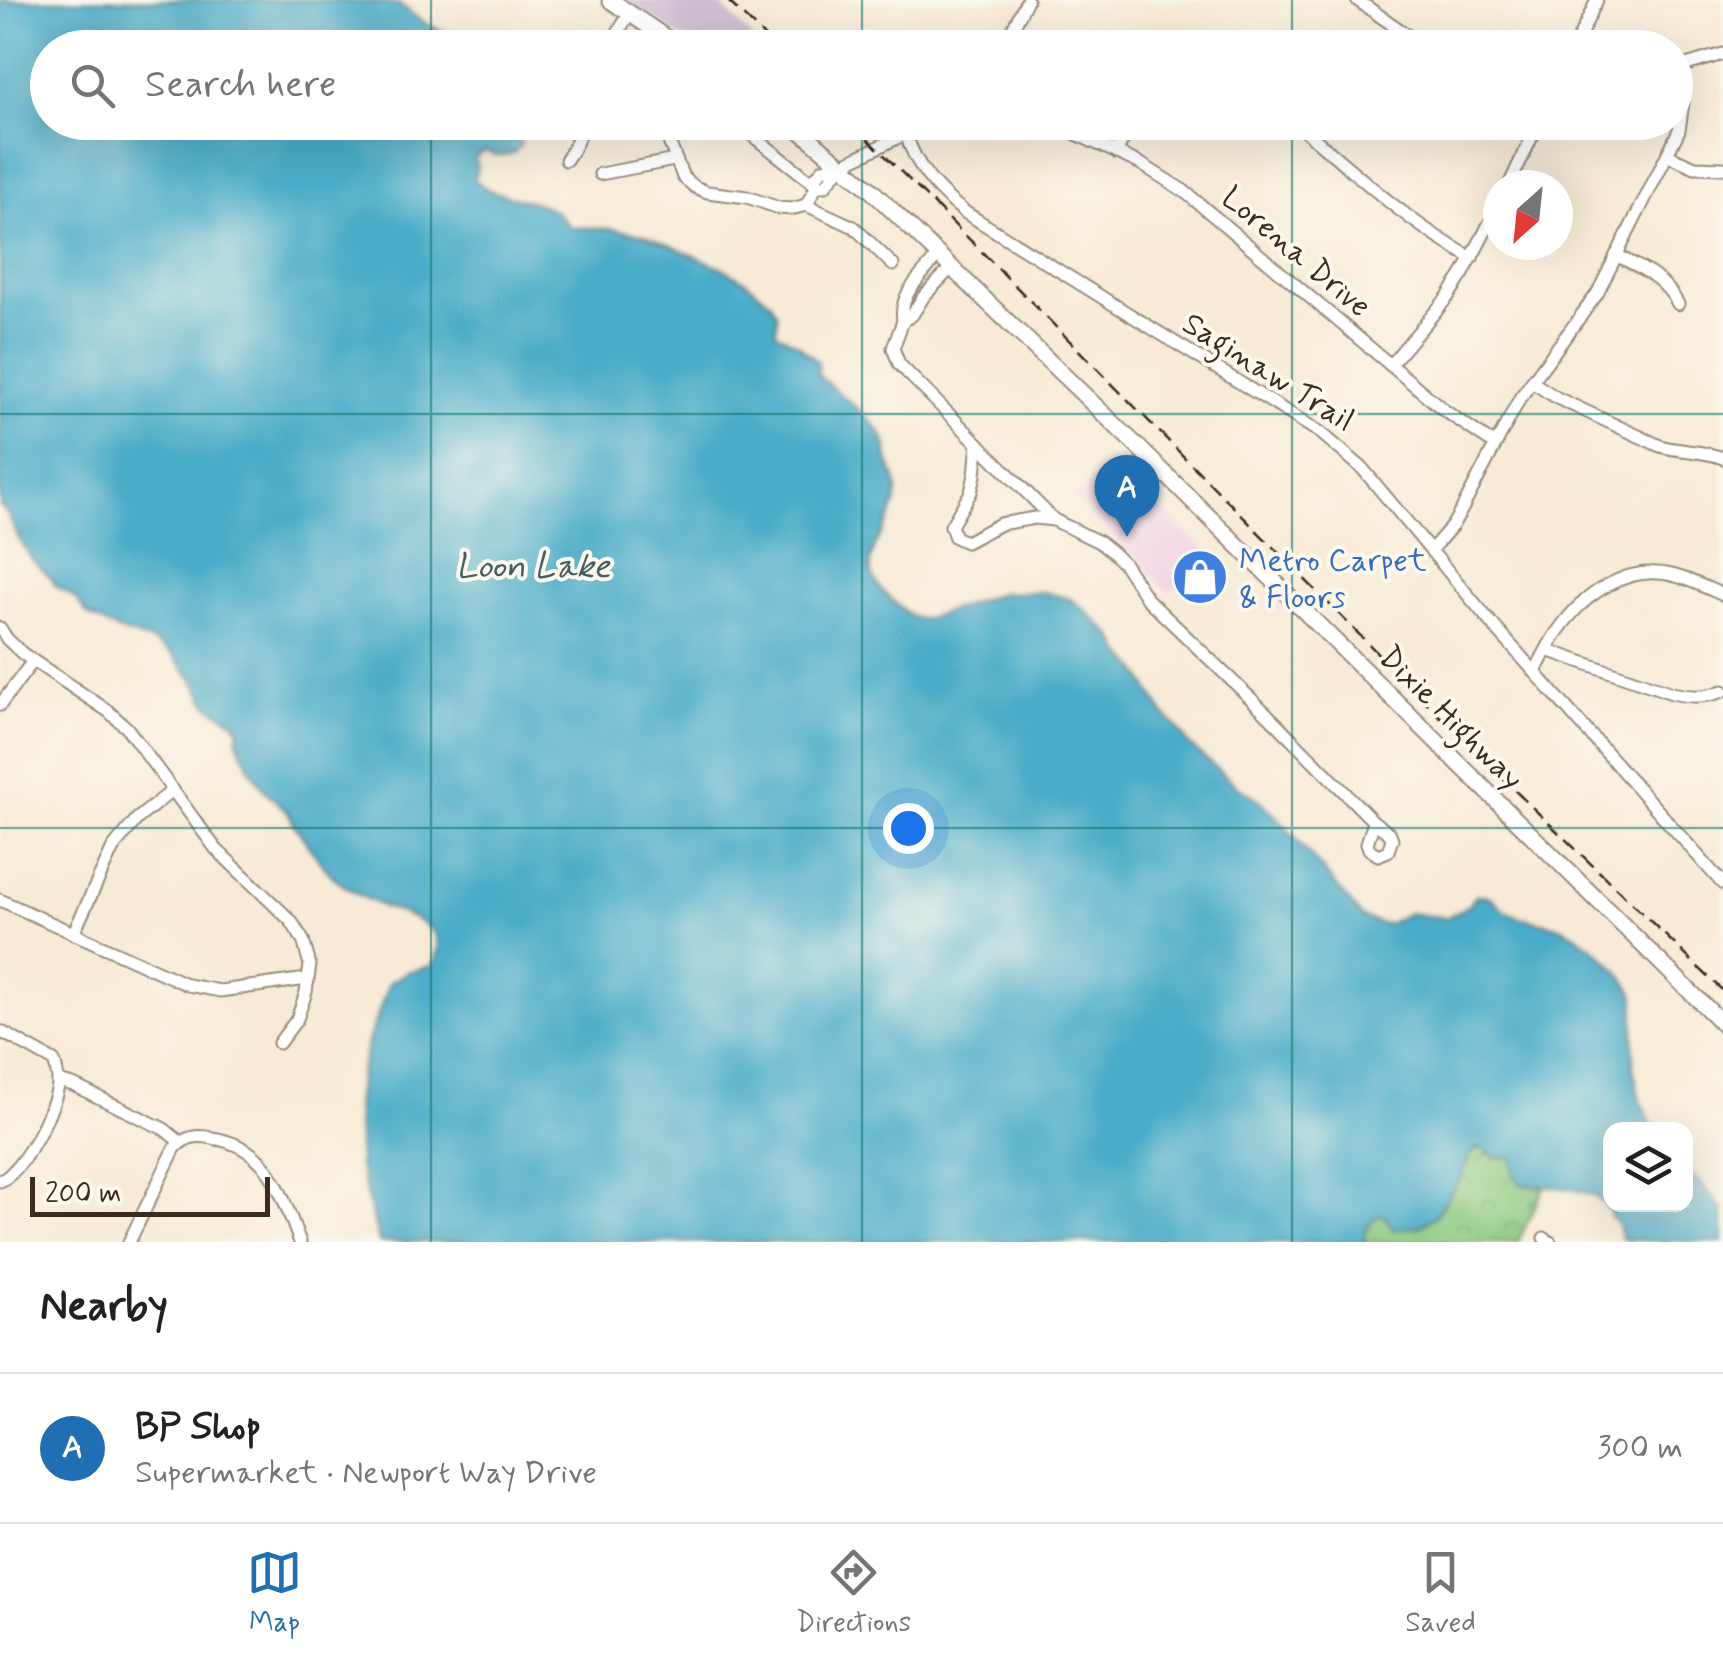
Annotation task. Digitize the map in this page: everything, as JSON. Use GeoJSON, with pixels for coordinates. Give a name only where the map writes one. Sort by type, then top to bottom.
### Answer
{"type":"FeatureCollection","features":[{"type":"Feature","properties":{"kind":"main road"},"geometry":{"type":"LineString","coordinates":[[610,0],[655,30]]}},
{"type":"Feature","properties":{"kind":"main road","name":"Dixie Highway"},"geometry":{"type":"LineString","coordinates":[[812,140],[870,190],[1138,446],[1723,1024]]}},
{"type":"Feature","properties":{"kind":"street"},"geometry":{"type":"LineString","coordinates":[[1012,30],[1027,0]]}},
{"type":"Feature","properties":{"kind":"street"},"geometry":{"type":"LineString","coordinates":[[1358,0],[1400,30]]}},
{"type":"Feature","properties":{"kind":"street"},"geometry":{"type":"LineString","coordinates":[[1583,30],[1597,0]]}},
{"type":"Feature","properties":{"kind":"street"},"geometry":{"type":"LineString","coordinates":[[619,30],[630,13]]}},
{"type":"Feature","properties":{"kind":"street"},"geometry":{"type":"LineString","coordinates":[[1693,65],[1723,54]]}},
{"type":"Feature","properties":{"kind":"street"},"geometry":{"type":"LineString","coordinates":[[566,160],[578,140]]}},
{"type":"Feature","properties":{"kind":"street"},"geometry":{"type":"LineString","coordinates":[[668,140],[684,177],[707,192],[747,197],[780,208],[806,205],[854,227],[893,265]]}},
{"type":"Feature","properties":{"kind":"street"},"geometry":{"type":"LineString","coordinates":[[759,140],[817,186]]}},
{"type":"Feature","properties":{"kind":"street"},"geometry":{"type":"LineString","coordinates":[[806,205],[823,169],[842,165],[894,140]]}},
{"type":"Feature","properties":{"kind":"street","name":"Saginaw Trail"},"geometry":{"type":"LineString","coordinates":[[908,140],[925,175],[952,202],[1022,250],[1338,446],[1362,468],[1535,672],[1723,884]]}},
{"type":"Feature","properties":{"kind":"street","name":"Lorena Drive"},"geometry":{"type":"LineString","coordinates":[[1088,140],[1141,164],[1184,191],[1446,412],[1494,444]]}},
{"type":"Feature","properties":{"kind":"street"},"geometry":{"type":"LineString","coordinates":[[1116,153],[1123,140]]}},
{"type":"Feature","properties":{"kind":"street"},"geometry":{"type":"LineString","coordinates":[[1317,140],[1418,224],[1472,258]]}},
{"type":"Feature","properties":{"kind":"street"},"geometry":{"type":"LineString","coordinates":[[1515,170],[1530,140]]}},
{"type":"Feature","properties":{"kind":"street"},"geometry":{"type":"LineString","coordinates":[[1431,550],[1452,526],[1494,444],[1532,382],[1588,306],[1674,140]]}},
{"type":"Feature","properties":{"kind":"street"},"geometry":{"type":"LineString","coordinates":[[1667,155],[1695,166],[1723,168]]}},
{"type":"Feature","properties":{"kind":"street"},"geometry":{"type":"LineString","coordinates":[[600,174],[675,160]]}},
{"type":"Feature","properties":{"kind":"street"},"geometry":{"type":"LineString","coordinates":[[1390,365],[1446,298],[1483,236]]}},
{"type":"Feature","properties":{"kind":"street"},"geometry":{"type":"LineString","coordinates":[[903,321],[901,309],[906,295],[938,255]]}},
{"type":"Feature","properties":{"kind":"street"},"geometry":{"type":"LineString","coordinates":[[1616,255],[1658,278],[1678,304]]}},
{"type":"Feature","properties":{"kind":"street"},"geometry":{"type":"LineString","coordinates":[[951,268],[903,321],[892,348],[899,364],[1054,520],[1113,553],[1146,599],[1374,822]]}},
{"type":"Feature","properties":{"kind":"street"},"geometry":{"type":"LineString","coordinates":[[1532,382],[1557,398],[1660,446],[1723,458]]}},
{"type":"Feature","properties":{"kind":"street"},"geometry":{"type":"LineString","coordinates":[[978,444],[971,492],[951,526],[955,537],[966,542],[1000,524],[1035,518],[1054,520]]}},
{"type":"Feature","properties":{"kind":"street"},"geometry":{"type":"LineString","coordinates":[[1535,672],[1558,631],[1580,606],[1619,580],[1670,574],[1723,596]]}},
{"type":"Feature","properties":{"kind":"street"},"geometry":{"type":"LineString","coordinates":[[0,628],[7,640],[33,661],[127,728],[224,859],[291,921],[303,940],[310,964],[297,1019],[279,1043]]}},
{"type":"Feature","properties":{"kind":"street"},"geometry":{"type":"LineString","coordinates":[[1546,650],[1672,693],[1693,697],[1723,692]]}},
{"type":"Feature","properties":{"kind":"street"},"geometry":{"type":"LineString","coordinates":[[0,705],[33,661]]}},
{"type":"Feature","properties":{"kind":"street"},"geometry":{"type":"LineString","coordinates":[[73,934],[113,848],[137,819],[172,790]]}},
{"type":"Feature","properties":{"kind":"street"},"geometry":{"type":"LineString","coordinates":[[0,900],[188,986],[220,991],[307,979]]}},
{"type":"Feature","properties":{"kind":"street"},"geometry":{"type":"LineString","coordinates":[[0,1031],[54,1061],[58,1080],[55,1096],[26,1157],[9,1178],[0,1182]]}},
{"type":"Feature","properties":{"kind":"street"},"geometry":{"type":"LineString","coordinates":[[58,1080],[164,1129],[180,1142]]}},
{"type":"Feature","properties":{"kind":"street"},"geometry":{"type":"LineString","coordinates":[[130,1242],[172,1153],[191,1136],[214,1138],[248,1150],[266,1166],[300,1242]]}},
{"type":"Feature","properties":{"kind":"shaded area"},"geometry":{"type":"Polygon","coordinates":[[[624,0],[715,0],[745,30],[669,30],[624,0]]]}},
{"type":"Feature","properties":{"kind":"shaded area"},"geometry":{"type":"Polygon","coordinates":[[[1113,460],[1207,553],[1169,592],[1075,499],[1113,460]]]}},
{"type":"Feature","properties":{"kind":"green space"},"geometry":{"type":"Polygon","coordinates":[[[1482,1148],[1496,1157],[1512,1157],[1514,1175],[1526,1186],[1545,1186],[1518,1242],[1365,1242],[1368,1226],[1380,1215],[1393,1230],[1420,1226],[1468,1164],[1472,1153],[1482,1148]]]}},
{"type":"Feature","properties":{"kind":"water","name":"Loon Lake"},"geometry":{"type":"Polygon","coordinates":[[[0,0],[333,0],[397,4],[442,30],[30,30],[30,140],[521,140],[515,152],[501,156],[481,152],[475,158],[478,169],[474,179],[502,195],[553,210],[571,227],[645,235],[745,281],[771,302],[777,315],[776,332],[798,344],[818,362],[818,375],[877,428],[884,438],[897,491],[889,521],[875,546],[872,572],[878,586],[893,601],[908,614],[925,619],[1000,593],[1044,592],[1070,599],[1113,636],[1163,713],[1189,745],[1237,786],[1260,800],[1363,918],[1382,924],[1408,913],[1445,918],[1467,907],[1476,895],[1483,895],[1513,915],[1564,929],[1588,944],[1611,964],[1635,996],[1633,1067],[1640,1100],[1651,1122],[1603,1122],[1603,1203],[1570,1189],[1520,1184],[1514,1175],[1512,1158],[1496,1157],[1482,1148],[1470,1155],[1461,1178],[1435,1216],[1420,1226],[1393,1230],[1380,1215],[1368,1226],[1365,1242],[379,1242],[359,1167],[359,1078],[389,983],[407,972],[432,966],[437,940],[423,923],[367,899],[334,878],[289,813],[265,791],[252,772],[237,739],[239,730],[235,722],[208,705],[172,654],[88,615],[75,598],[56,586],[32,560],[0,505],[0,0]]]}},
{"type":"Feature","properties":{"kind":"water","name":"Loon Lake"},"geometry":{"type":"Polygon","coordinates":[[[1693,1176],[1723,1210],[1723,1242],[1627,1240],[1621,1238],[1611,1213],[1693,1212],[1693,1176]]]}},
{"type":"Feature","properties":{"kind":"railway"},"geometry":{"type":"LineString","coordinates":[[727,0],[758,30]]}},
{"type":"Feature","properties":{"kind":"railway"},"geometry":{"type":"LineString","coordinates":[[869,140],[1478,755],[1723,991]]}},
{"type":"Feature","properties":{"kind":"place","name":"BP Shop"},"geometry":{"type":"Point","coordinates":[1127,537]}},
{"type":"Feature","properties":{"kind":"place","name":"Metro Carpet & Floors"},"geometry":{"type":"Point","coordinates":[1200,577]}}]}
